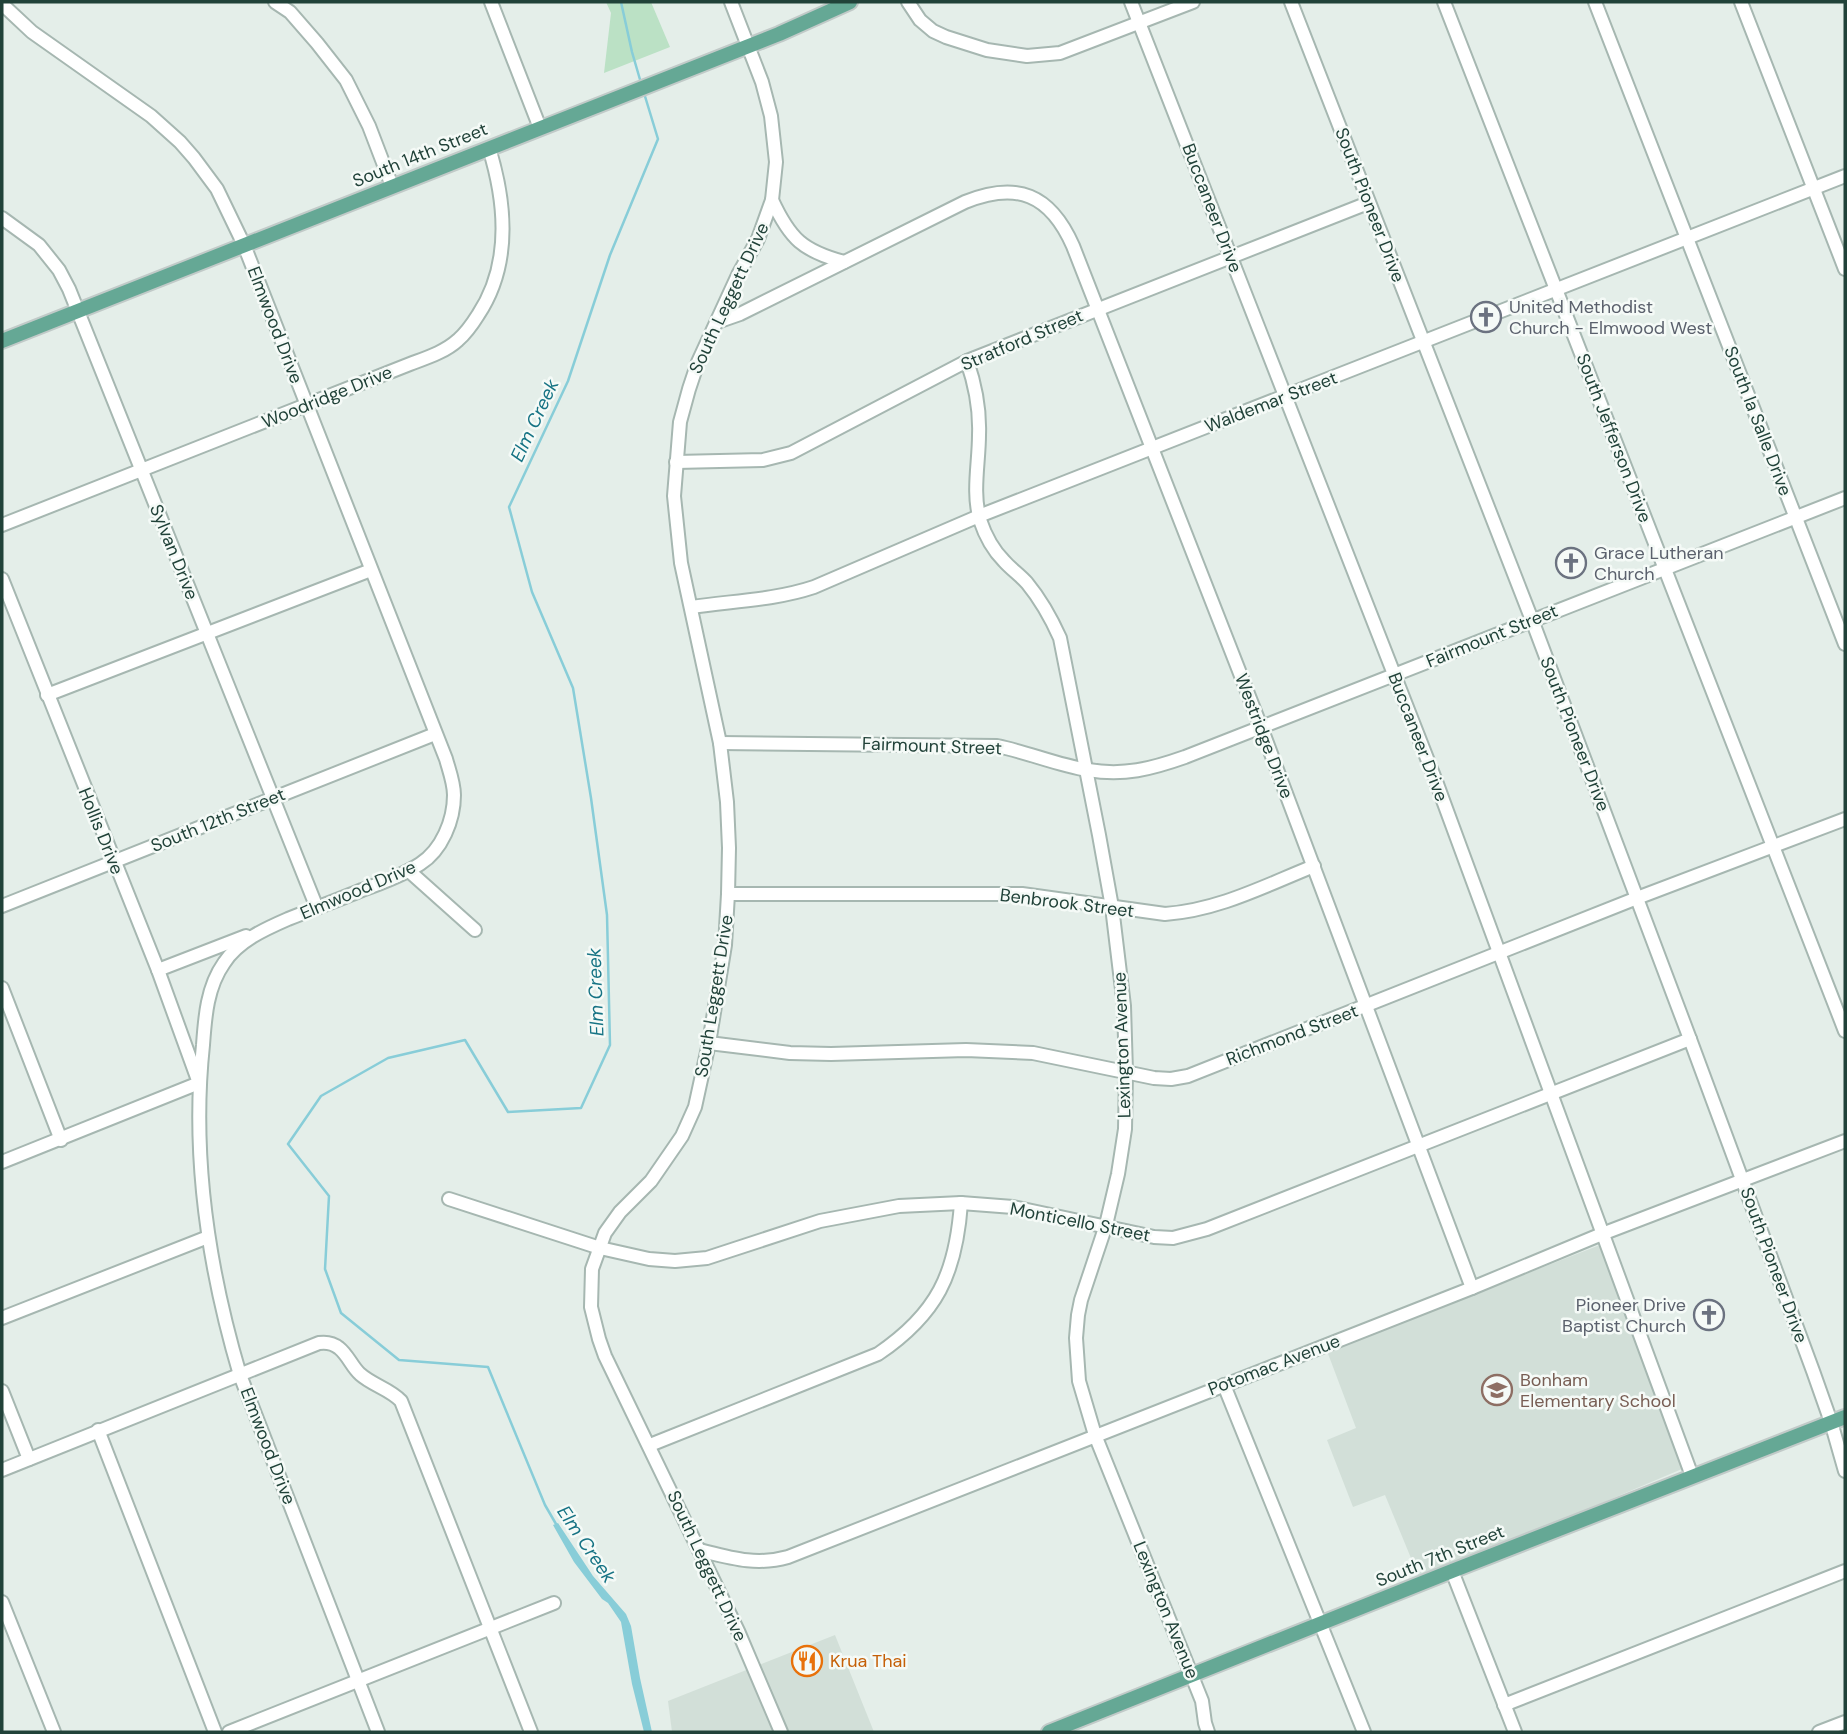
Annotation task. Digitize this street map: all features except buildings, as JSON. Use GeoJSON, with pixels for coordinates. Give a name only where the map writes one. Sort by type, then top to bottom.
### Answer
{"type":"FeatureCollection","features":[{"type":"Feature","properties":{"kind":"main road","name":"South 14th Street"},"geometry":{"type":"LineString","coordinates":[[2,341],[748,46],[850,2]]}},
{"type":"Feature","properties":{"kind":"main road","name":"South 7th Street"},"geometry":{"type":"LineString","coordinates":[[1049,1732],[1845,1417]]}},
{"type":"Feature","properties":{"kind":"street"},"geometry":{"type":"LineString","coordinates":[[275,2],[290,12],[346,80],[369,126],[392,186]]}},
{"type":"Feature","properties":{"kind":"street"},"geometry":{"type":"LineString","coordinates":[[491,2],[540,128]]}},
{"type":"Feature","properties":{"kind":"street","name":"South Leggett Drive"},"geometry":{"type":"LineString","coordinates":[[731,2],[762,82],[775,141],[772,200],[758,239],[738,275],[698,362],[689,389],[680,422],[674,496],[681,562],[720,743],[727,802],[728,894],[725,945],[709,1043],[695,1107],[682,1136],[651,1181],[620,1212],[605,1233],[592,1269],[591,1307],[605,1356],[759,1678],[780,1732]]}},
{"type":"Feature","properties":{"kind":"street"},"geometry":{"type":"LineString","coordinates":[[908,2],[920,20],[933,31],[959,42],[1013,55],[1045,56],[1060,53],[1193,2]]}},
{"type":"Feature","properties":{"kind":"street","name":"Buccaneer Drive"},"geometry":{"type":"LineString","coordinates":[[1131,2],[1437,784],[1692,1476]]}},
{"type":"Feature","properties":{"kind":"street","name":"South Pioneer Drive"},"geometry":{"type":"LineString","coordinates":[[1291,2],[1532,620],[1637,898],[1831,1422],[1845,1471]]}},
{"type":"Feature","properties":{"kind":"street","name":"South Jefferson Drive"},"geometry":{"type":"LineString","coordinates":[[1444,2],[1845,1031]]}},
{"type":"Feature","properties":{"kind":"street","name":"South la Salle Drive"},"geometry":{"type":"LineString","coordinates":[[1595,2],[1845,643]]}},
{"type":"Feature","properties":{"kind":"street"},"geometry":{"type":"LineString","coordinates":[[1741,2],[1845,269]]}},
{"type":"Feature","properties":{"kind":"street","name":"Elmwood Drive"},"geometry":{"type":"LineString","coordinates":[[2,4],[32,32],[151,116],[180,142],[217,189],[244,245],[452,778],[454,793],[451,820],[440,844],[424,862],[409,871],[267,928],[240,946],[224,962],[209,997],[199,1083],[200,1155],[208,1237],[216,1286],[240,1375],[378,1732]]}},
{"type":"Feature","properties":{"kind":"street","name":"Woodridge Drive"},"geometry":{"type":"LineString","coordinates":[[2,524],[306,406],[438,353],[458,341],[491,293],[502,241],[502,203],[489,148]]}},
{"type":"Feature","properties":{"kind":"street","name":"Waldemar Street"},"geometry":{"type":"LineString","coordinates":[[692,607],[794,594],[814,587],[979,516],[1845,176]]}},
{"type":"Feature","properties":{"kind":"street","name":"Westridge Drive"},"geometry":{"type":"LineString","coordinates":[[844,262],[965,202],[1005,191],[1032,198],[1044,205],[1057,217],[1065,230],[1261,727],[1472,1288]]}},
{"type":"Feature","properties":{"kind":"street"},"geometry":{"type":"LineString","coordinates":[[772,200],[785,225],[804,246],[844,262]]}},
{"type":"Feature","properties":{"kind":"street","name":"Stratford Street"},"geometry":{"type":"LineString","coordinates":[[676,462],[763,460],[791,453],[967,361],[1368,203]]}},
{"type":"Feature","properties":{"kind":"street","name":"Sylvan Drive"},"geometry":{"type":"LineString","coordinates":[[2,218],[39,245],[59,270],[79,311],[317,908]]}},
{"type":"Feature","properties":{"kind":"street"},"geometry":{"type":"LineString","coordinates":[[717,322],[740,314],[844,262]]}},
{"type":"Feature","properties":{"kind":"street","name":"Lexington Avenue"},"geometry":{"type":"LineString","coordinates":[[967,361],[973,377],[979,432],[976,484],[979,516],[994,549],[1027,583],[1047,610],[1060,638],[1112,907],[1124,1006],[1125,1129],[1118,1174],[1105,1225],[1081,1300],[1076,1338],[1079,1381],[1096,1435],[1202,1701],[1208,1732]]}},
{"type":"Feature","properties":{"kind":"street","name":"Fairmount Street"},"geometry":{"type":"LineString","coordinates":[[720,743],[997,746],[1021,750],[1087,770],[1115,772],[1147,769],[1185,757],[1845,498]]}},
{"type":"Feature","properties":{"kind":"street"},"geometry":{"type":"LineString","coordinates":[[47,695],[371,570]]}},
{"type":"Feature","properties":{"kind":"street","name":"Hollis Drive"},"geometry":{"type":"LineString","coordinates":[[2,579],[5,599],[47,695],[158,970],[199,1083]]}},
{"type":"Feature","properties":{"kind":"street","name":"South 12th Street"},"geometry":{"type":"LineString","coordinates":[[2,906],[435,734]]}},
{"type":"Feature","properties":{"kind":"street","name":"Richmond Street"},"geometry":{"type":"LineString","coordinates":[[709,1043],[790,1053],[966,1050],[1033,1053],[1154,1078],[1188,1076],[1637,898],[1845,819]]}},
{"type":"Feature","properties":{"kind":"street","name":"Benbrook Street"},"geometry":{"type":"LineString","coordinates":[[728,894],[1023,894],[1165,914],[1210,907],[1314,866]]}},
{"type":"Feature","properties":{"kind":"street"},"geometry":{"type":"LineString","coordinates":[[409,871],[475,930]]}},
{"type":"Feature","properties":{"kind":"street"},"geometry":{"type":"LineString","coordinates":[[158,970],[267,928]]}},
{"type":"Feature","properties":{"kind":"street"},"geometry":{"type":"LineString","coordinates":[[2,988],[61,1140]]}},
{"type":"Feature","properties":{"kind":"street","name":"Monticello Street"},"geometry":{"type":"LineString","coordinates":[[449,1199],[600,1248],[649,1259],[675,1261],[707,1258],[820,1221],[899,1206],[961,1203],[1013,1207],[1154,1237],[1173,1238],[1207,1229],[1690,1039]]}},
{"type":"Feature","properties":{"kind":"street"},"geometry":{"type":"LineString","coordinates":[[2,1162],[199,1083]]}},
{"type":"Feature","properties":{"kind":"street","name":"Potomac Avenue"},"geometry":{"type":"LineString","coordinates":[[699,1550],[744,1560],[769,1562],[788,1557],[1472,1288],[1602,1234],[1845,1141]]}},
{"type":"Feature","properties":{"kind":"street"},"geometry":{"type":"LineString","coordinates":[[650,1446],[878,1354],[899,1340],[932,1305],[945,1277],[959,1234],[961,1203]]}},
{"type":"Feature","properties":{"kind":"street"},"geometry":{"type":"LineString","coordinates":[[2,1318],[208,1237]]}},
{"type":"Feature","properties":{"kind":"street"},"geometry":{"type":"LineString","coordinates":[[2,1470],[319,1343],[332,1344],[341,1349],[358,1372],[401,1401],[531,1732]]}},
{"type":"Feature","properties":{"kind":"street"},"geometry":{"type":"LineString","coordinates":[[1224,1385],[1364,1732]]}},
{"type":"Feature","properties":{"kind":"street"},"geometry":{"type":"LineString","coordinates":[[2,1391],[29,1459]]}},
{"type":"Feature","properties":{"kind":"street"},"geometry":{"type":"LineString","coordinates":[[98,1430],[215,1732]]}},
{"type":"Feature","properties":{"kind":"street"},"geometry":{"type":"LineString","coordinates":[[1452,1571],[1515,1732]]}},
{"type":"Feature","properties":{"kind":"street"},"geometry":{"type":"LineString","coordinates":[[1504,1705],[1845,1571]]}},
{"type":"Feature","properties":{"kind":"street"},"geometry":{"type":"LineString","coordinates":[[2,1602],[54,1732]]}},
{"type":"Feature","properties":{"kind":"street"},"geometry":{"type":"LineString","coordinates":[[229,1732],[554,1603]]}},
{"type":"Feature","properties":{"kind":"street"},"geometry":{"type":"LineString","coordinates":[[1819,1732],[1845,1722]]}},
{"type":"Feature","properties":{"kind":"shaded area","name":"Bonham Elementary School"},"geometry":{"type":"Polygon","coordinates":[[[1600,1245],[1682,1469],[1420,1580],[1385,1495],[1353,1507],[1327,1440],[1356,1428],[1327,1351],[1600,1245]]]}},
{"type":"Feature","properties":{"kind":"shaded area"},"geometry":{"type":"Polygon","coordinates":[[[835,1635],[874,1732],[672,1732],[668,1701],[835,1635]]]}},
{"type":"Feature","properties":{"kind":"green space"},"geometry":{"type":"Polygon","coordinates":[[[606,2],[651,2],[670,47],[604,73],[611,13],[606,2]]]}},
{"type":"Feature","properties":{"kind":"water"},"geometry":{"type":"Polygon","coordinates":[[[558,1523],[593,1576],[626,1614],[631,1626],[652,1732],[644,1732],[621,1622],[574,1562],[553,1525],[558,1523]]]}},
{"type":"Feature","properties":{"kind":"waterway","name":"Elm Creek"},"geometry":{"type":"LineString","coordinates":[[621,2],[641,83]]}},
{"type":"Feature","properties":{"kind":"waterway","name":"Elm Creek"},"geometry":{"type":"LineString","coordinates":[[556,1524],[545,1505],[488,1367],[399,1360],[341,1313],[325,1269],[329,1196],[288,1144],[321,1096],[388,1058],[465,1040],[508,1112],[581,1108],[610,1045],[607,915],[573,688],[532,592],[509,507],[568,381],[610,255],[658,139],[644,93]]}},
{"type":"Feature","properties":{"kind":"place","name":"United Methodist Church - Elmwood West"},"geometry":{"type":"Point","coordinates":[1486,317]}},
{"type":"Feature","properties":{"kind":"place","name":"Grace Lutheran Church"},"geometry":{"type":"Point","coordinates":[1571,563]}},
{"type":"Feature","properties":{"kind":"place","name":"Pioneer Drive Baptist Church"},"geometry":{"type":"Point","coordinates":[1709,1315]}},
{"type":"Feature","properties":{"kind":"place","name":"Bonham Elementary School"},"geometry":{"type":"Point","coordinates":[1497,1390]}},
{"type":"Feature","properties":{"kind":"place","name":"Krua Thai"},"geometry":{"type":"Point","coordinates":[807,1661]}}]}
